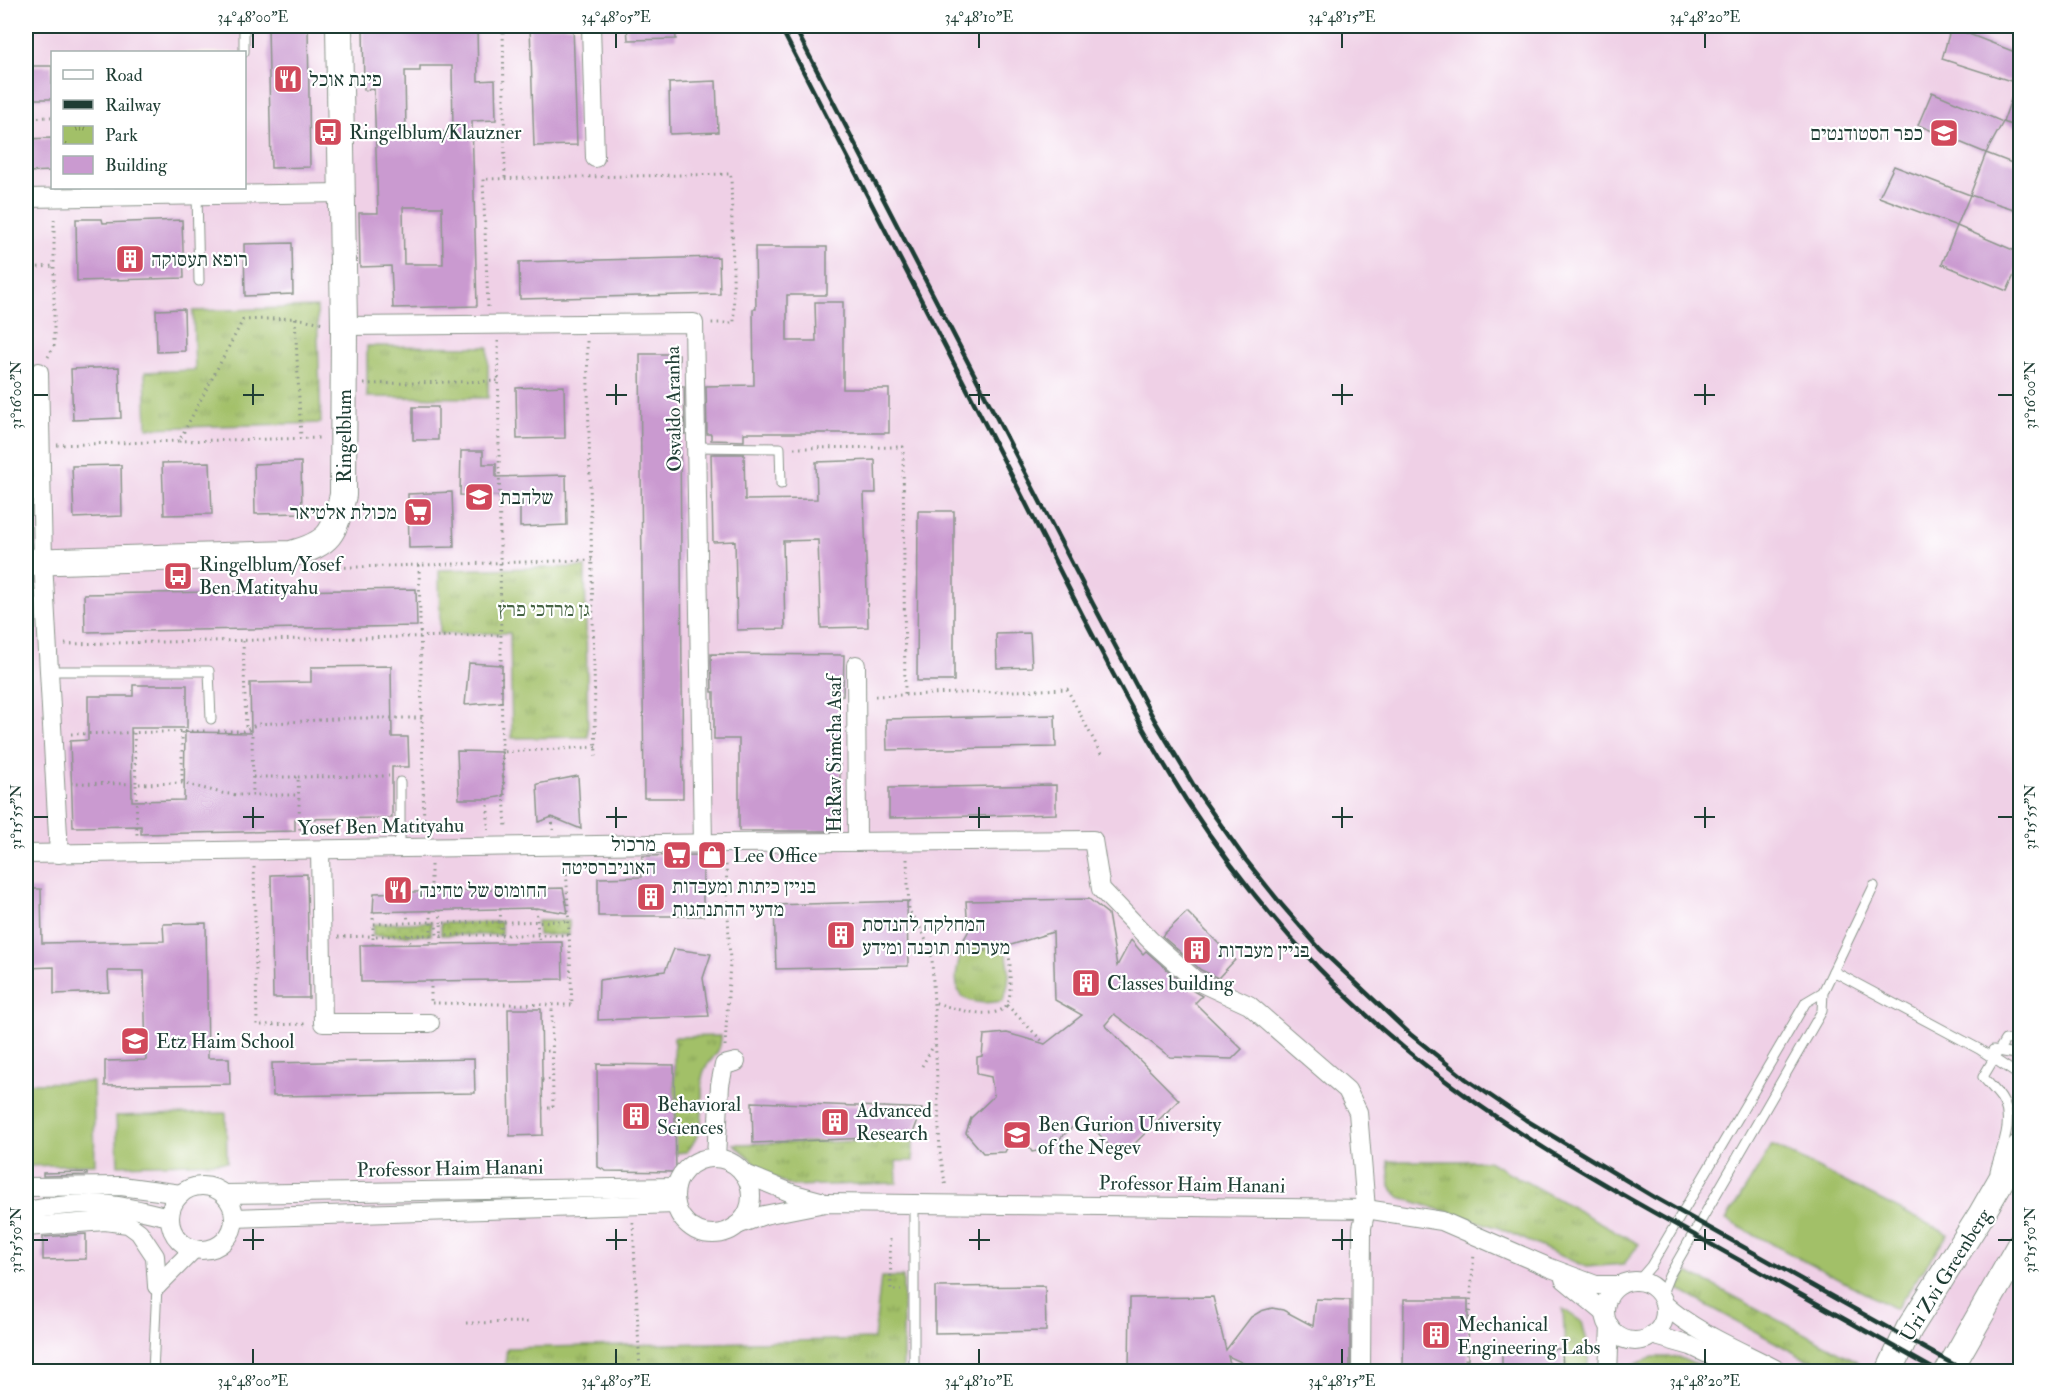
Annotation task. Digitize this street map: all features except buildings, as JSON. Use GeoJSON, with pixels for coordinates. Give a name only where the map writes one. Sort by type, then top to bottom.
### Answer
{"type":"FeatureCollection","features":[{"type":"Feature","properties":{"kind":"street","name":"Ringelblum"},"geometry":{"type":"LineString","coordinates":[[34,561],[291,554],[314,548],[327,538],[337,519],[343,495],[344,326],[339,26]]}},
{"type":"Feature","properties":{"kind":"street"},"geometry":{"type":"LineString","coordinates":[[591,26],[594,158]]}},
{"type":"Feature","properties":{"kind":"street"},"geometry":{"type":"LineString","coordinates":[[26,198],[197,195],[243,191],[342,193]]}},
{"type":"Feature","properties":{"kind":"street","name":"Osvaldo Aranha"},"geometry":{"type":"LineString","coordinates":[[344,326],[586,322],[694,323],[703,844]]}},
{"type":"Feature","properties":{"kind":"street"},"geometry":{"type":"LineString","coordinates":[[39,372],[40,446],[34,561],[47,645],[59,854]]}},
{"type":"Feature","properties":{"kind":"street","name":"HaRav Simcha Asaf"},"geometry":{"type":"LineString","coordinates":[[856,665],[857,842]]}},
{"type":"Feature","properties":{"kind":"street","name":"HaRav Simcha Asaf"},"geometry":{"type":"LineString","coordinates":[[703,844],[1093,840],[1101,889],[1150,940],[1195,980],[1249,1005],[1347,1090],[1358,1112],[1366,1209]]}},
{"type":"Feature","properties":{"kind":"street","name":"Yosef Ben Matityahu"},"geometry":{"type":"LineString","coordinates":[[26,854],[400,849],[427,854],[506,847],[703,844]]}},
{"type":"Feature","properties":{"kind":"street"},"geometry":{"type":"LineString","coordinates":[[320,850],[323,1023],[430,1023]]}},
{"type":"Feature","properties":{"kind":"street"},"geometry":{"type":"LineString","coordinates":[[716,1157],[720,1085],[730,1064]]}},
{"type":"Feature","properties":{"kind":"street","name":"Uri Zvi Greenberg"},"geometry":{"type":"LineString","coordinates":[[1888,1368],[1909,1329],[1981,1215],[2020,1147]]}},
{"type":"Feature","properties":{"kind":"street"},"geometry":{"type":"LineString","coordinates":[[716,1157],[733,1164],[743,1173],[749,1184],[751,1197],[748,1210],[737,1225],[726,1232],[713,1234],[701,1232],[690,1226],[681,1216],[676,1195],[682,1175],[691,1165],[703,1159],[716,1157]]}},
{"type":"Feature","properties":{"kind":"street","name":"Professor Haim Hanani"},"geometry":{"type":"LineString","coordinates":[[743,1173],[794,1194],[825,1203]]}},
{"type":"Feature","properties":{"kind":"street"},"geometry":{"type":"LineString","coordinates":[[26,1187],[121,1186],[181,1194]]}},
{"type":"Feature","properties":{"kind":"street"},"geometry":{"type":"LineString","coordinates":[[207,1186],[224,1194],[231,1202],[234,1218],[231,1233],[225,1242],[215,1248],[205,1250],[184,1246],[171,1228],[170,1217],[173,1204],[181,1194],[189,1189],[207,1186]]}},
{"type":"Feature","properties":{"kind":"street","name":"Professor Haim Hanani"},"geometry":{"type":"LineString","coordinates":[[224,1194],[676,1195]]}},
{"type":"Feature","properties":{"kind":"street"},"geometry":{"type":"LineString","coordinates":[[234,1218],[632,1205],[676,1195]]}},
{"type":"Feature","properties":{"kind":"street","name":"Professor Haim Hanani"},"geometry":{"type":"LineString","coordinates":[[737,1225],[764,1215],[825,1203],[1366,1209],[1442,1221],[1596,1285],[1620,1285]]}},
{"type":"Feature","properties":{"kind":"street"},"geometry":{"type":"LineString","coordinates":[[26,1211],[65,1205],[96,1204],[113,1205],[170,1217]]}},
{"type":"Feature","properties":{"kind":"street"},"geometry":{"type":"LineString","coordinates":[[1361,1371],[1362,1228],[1366,1209]]}},
{"type":"Feature","properties":{"kind":"street"},"geometry":{"type":"LineString","coordinates":[[26,1227],[105,1221],[128,1224],[139,1232],[155,1256],[157,1286]]}},
{"type":"Feature","properties":{"kind":"street"},"geometry":{"type":"LineString","coordinates":[[1948,1371],[2020,1245]]}},
{"type":"Feature","properties":{"kind":"street"},"geometry":{"type":"LineString","coordinates":[[157,1286],[194,1249]]}},
{"type":"Feature","properties":{"kind":"street","name":"Professor Haim Hanani"},"geometry":{"type":"LineString","coordinates":[[1548,1267],[1608,1320]]}},
{"type":"Feature","properties":{"kind":"street"},"geometry":{"type":"LineString","coordinates":[[1608,1371],[1609,1297],[1620,1285],[1629,1281],[1638,1281],[1655,1288],[1678,1317],[1781,1371]]}},
{"type":"Feature","properties":{"kind":"street"},"geometry":{"type":"LineString","coordinates":[[1608,1371],[1618,1354],[1645,1338],[1663,1322],[1663,1300]]}},
{"type":"Feature","properties":{"kind":"street"},"geometry":{"type":"LineString","coordinates":[[1608,1320],[1622,1337],[1645,1338],[1691,1346],[1745,1371]]}},
{"type":"Feature","properties":{"kind":"lane"},"geometry":{"type":"LineString","coordinates":[[244,26],[244,51]]}},
{"type":"Feature","properties":{"kind":"lane"},"geometry":{"type":"LineString","coordinates":[[197,195],[200,281]]}},
{"type":"Feature","properties":{"kind":"lane"},"geometry":{"type":"LineString","coordinates":[[696,447],[780,448],[781,484]]}},
{"type":"Feature","properties":{"kind":"lane"},"geometry":{"type":"LineString","coordinates":[[49,671],[209,671],[211,719]]}},
{"type":"Feature","properties":{"kind":"lane"},"geometry":{"type":"LineString","coordinates":[[396,779],[400,849]]}},
{"type":"Feature","properties":{"kind":"lane"},"geometry":{"type":"LineString","coordinates":[[1663,1300],[1669,1276],[1822,1011],[1823,992],[1874,886]]}},
{"type":"Feature","properties":{"kind":"lane"},"geometry":{"type":"LineString","coordinates":[[1833,971],[1979,1049],[1996,1055],[2020,1055]]}},
{"type":"Feature","properties":{"kind":"lane"},"geometry":{"type":"LineString","coordinates":[[1638,1281],[1651,1266],[1806,1002],[1823,992]]}},
{"type":"Feature","properties":{"kind":"lane"},"geometry":{"type":"LineString","coordinates":[[1981,1215],[2006,1135],[2008,1114],[2003,1100],[1983,1077],[2005,1040],[2020,1039]]}},
{"type":"Feature","properties":{"kind":"lane"},"geometry":{"type":"LineString","coordinates":[[1996,1055],[2020,1076]]}},
{"type":"Feature","properties":{"kind":"lane"},"geometry":{"type":"LineString","coordinates":[[914,1203],[914,1371]]}},
{"type":"Feature","properties":{"kind":"lane"},"geometry":{"type":"LineString","coordinates":[[153,1371],[157,1286]]}},
{"type":"Feature","properties":{"kind":"path"},"geometry":{"type":"LineString","coordinates":[[503,26],[505,179]]}},
{"type":"Feature","properties":{"kind":"path"},"geometry":{"type":"LineString","coordinates":[[26,118],[51,117]]}},
{"type":"Feature","properties":{"kind":"path"},"geometry":{"type":"LineString","coordinates":[[506,847],[502,752],[499,381],[483,179],[731,174],[734,323],[719,322]]}},
{"type":"Feature","properties":{"kind":"path"},"geometry":{"type":"LineString","coordinates":[[39,372],[54,346],[54,197]]}},
{"type":"Feature","properties":{"kind":"path"},"geometry":{"type":"LineString","coordinates":[[26,267],[54,266]]}},
{"type":"Feature","properties":{"kind":"path"},"geometry":{"type":"LineString","coordinates":[[179,441],[243,320],[295,318],[344,326]]}},
{"type":"Feature","properties":{"kind":"path"},"geometry":{"type":"LineString","coordinates":[[295,318],[301,438]]}},
{"type":"Feature","properties":{"kind":"path"},"geometry":{"type":"LineString","coordinates":[[586,322],[596,759]]}},
{"type":"Feature","properties":{"kind":"path"},"geometry":{"type":"LineString","coordinates":[[344,384],[499,381]]}},
{"type":"Feature","properties":{"kind":"path"},"geometry":{"type":"LineString","coordinates":[[40,446],[344,437]]}},
{"type":"Feature","properties":{"kind":"path"},"geometry":{"type":"LineString","coordinates":[[780,448],[903,447],[905,695]]}},
{"type":"Feature","properties":{"kind":"path"},"geometry":{"type":"LineString","coordinates":[[313,568],[592,560]]}},
{"type":"Feature","properties":{"kind":"path"},"geometry":{"type":"LineString","coordinates":[[419,565],[423,775],[431,892]]}},
{"type":"Feature","properties":{"kind":"path"},"geometry":{"type":"LineString","coordinates":[[47,645],[501,635]]}},
{"type":"Feature","properties":{"kind":"path"},"geometry":{"type":"LineString","coordinates":[[243,641],[246,726],[252,734],[253,795]]}},
{"type":"Feature","properties":{"kind":"path"},"geometry":{"type":"LineString","coordinates":[[856,697],[1067,689],[1101,754]]}},
{"type":"Feature","properties":{"kind":"path"},"geometry":{"type":"LineString","coordinates":[[52,734],[243,730],[258,724],[350,718],[422,718]]}},
{"type":"Feature","properties":{"kind":"path"},"geometry":{"type":"LineString","coordinates":[[182,732],[182,783]]}},
{"type":"Feature","properties":{"kind":"path"},"geometry":{"type":"LineString","coordinates":[[134,733],[138,852]]}},
{"type":"Feature","properties":{"kind":"path"},"geometry":{"type":"LineString","coordinates":[[502,752],[596,747]]}},
{"type":"Feature","properties":{"kind":"path"},"geometry":{"type":"LineString","coordinates":[[412,775],[423,775]]}},
{"type":"Feature","properties":{"kind":"path"},"geometry":{"type":"LineString","coordinates":[[253,777],[396,779]]}},
{"type":"Feature","properties":{"kind":"path"},"geometry":{"type":"LineString","coordinates":[[298,777],[300,850]]}},
{"type":"Feature","properties":{"kind":"path"},"geometry":{"type":"LineString","coordinates":[[55,783],[182,783],[222,794],[298,795]]}},
{"type":"Feature","properties":{"kind":"path"},"geometry":{"type":"LineString","coordinates":[[488,799],[488,839]]}},
{"type":"Feature","properties":{"kind":"path"},"geometry":{"type":"LineString","coordinates":[[907,842],[909,911],[917,921],[931,953],[940,1153],[943,1179],[950,1204]]}},
{"type":"Feature","properties":{"kind":"path"},"geometry":{"type":"LineString","coordinates":[[254,851],[257,1025],[323,1023]]}},
{"type":"Feature","properties":{"kind":"path"},"geometry":{"type":"LineString","coordinates":[[431,1003],[572,1005],[566,862]]}},
{"type":"Feature","properties":{"kind":"path"},"geometry":{"type":"LineString","coordinates":[[726,864],[730,963],[730,1064]]}},
{"type":"Feature","properties":{"kind":"path"},"geometry":{"type":"LineString","coordinates":[[536,908],[539,943]]}},
{"type":"Feature","properties":{"kind":"path"},"geometry":{"type":"LineString","coordinates":[[500,909],[502,943]]}},
{"type":"Feature","properties":{"kind":"path"},"geometry":{"type":"LineString","coordinates":[[440,910],[442,944]]}},
{"type":"Feature","properties":{"kind":"path"},"geometry":{"type":"LineString","coordinates":[[407,911],[408,923]]}},
{"type":"Feature","properties":{"kind":"path"},"geometry":{"type":"LineString","coordinates":[[431,911],[431,944]]}},
{"type":"Feature","properties":{"kind":"path"},"geometry":{"type":"LineString","coordinates":[[373,912],[373,945]]}},
{"type":"Feature","properties":{"kind":"path"},"geometry":{"type":"LineString","coordinates":[[441,923],[569,921]]}},
{"type":"Feature","properties":{"kind":"path"},"geometry":{"type":"LineString","coordinates":[[373,924],[431,922],[436,923],[437,935],[569,935]]}},
{"type":"Feature","properties":{"kind":"path"},"geometry":{"type":"LineString","coordinates":[[409,935],[410,944]]}},
{"type":"Feature","properties":{"kind":"path"},"geometry":{"type":"LineString","coordinates":[[330,937],[431,935]]}},
{"type":"Feature","properties":{"kind":"path"},"geometry":{"type":"LineString","coordinates":[[931,953],[1002,950],[1008,952],[1010,961],[1010,990],[1007,1005],[1001,1010],[982,1014],[933,1002]]}},
{"type":"Feature","properties":{"kind":"path"},"geometry":{"type":"LineString","coordinates":[[430,1023],[431,981]]}},
{"type":"Feature","properties":{"kind":"path"},"geometry":{"type":"LineString","coordinates":[[542,1108],[553,1108],[552,1005]]}},
{"type":"Feature","properties":{"kind":"path"},"geometry":{"type":"LineString","coordinates":[[1007,1005],[1045,1044]]}},
{"type":"Feature","properties":{"kind":"path"},"geometry":{"type":"LineString","coordinates":[[922,1066],[935,1044]]}},
{"type":"Feature","properties":{"kind":"path"},"geometry":{"type":"LineString","coordinates":[[541,1052],[552,1050]]}},
{"type":"Feature","properties":{"kind":"path"},"geometry":{"type":"LineString","coordinates":[[542,1080],[552,1079]]}},
{"type":"Feature","properties":{"kind":"path"},"geometry":{"type":"LineString","coordinates":[[632,1205],[640,1371]]}},
{"type":"Feature","properties":{"kind":"path"},"geometry":{"type":"LineString","coordinates":[[1465,1371],[1475,1234]]}},
{"type":"Feature","properties":{"kind":"path"},"geometry":{"type":"LineString","coordinates":[[890,1239],[891,1290]]}},
{"type":"Feature","properties":{"kind":"path"},"geometry":{"type":"LineString","coordinates":[[466,1323],[532,1322]]}},
{"type":"Feature","properties":{"kind":"path"},"geometry":{"type":"LineString","coordinates":[[823,1371],[892,1370]]}},
{"type":"Feature","properties":{"kind":"shaded area"},"geometry":{"type":"Polygon","coordinates":[[[26,26],[2020,26],[2020,1371],[26,1371],[26,26]]]}},
{"type":"Feature","properties":{"kind":"green space"},"geometry":{"type":"Polygon","coordinates":[[[317,307],[321,423],[147,428],[145,372],[195,370],[193,311],[317,307]]]}},
{"type":"Feature","properties":{"kind":"green space"},"geometry":{"type":"Polygon","coordinates":[[[367,346],[488,347],[488,398],[367,397],[367,346]]]}},
{"type":"Feature","properties":{"kind":"green space","name":"גן מרדכי פרץ"},"geometry":{"type":"Polygon","coordinates":[[[585,567],[588,737],[512,738],[510,633],[440,634],[439,570],[585,567]]]}},
{"type":"Feature","properties":{"kind":"green space"},"geometry":{"type":"Polygon","coordinates":[[[537,921],[569,921],[569,935],[538,935],[537,921]]]}},
{"type":"Feature","properties":{"kind":"green space"},"geometry":{"type":"Polygon","coordinates":[[[431,922],[431,935],[373,936],[373,924],[431,922]]]}},
{"type":"Feature","properties":{"kind":"green space"},"geometry":{"type":"Polygon","coordinates":[[[501,922],[501,935],[441,935],[441,923],[501,922]]]}},
{"type":"Feature","properties":{"kind":"green space"},"geometry":{"type":"Polygon","coordinates":[[[975,947],[998,948],[1005,951],[1009,976],[1002,1001],[975,1002],[966,999],[960,993],[956,976],[962,950],[975,947]]]}},
{"type":"Feature","properties":{"kind":"green space"},"geometry":{"type":"Polygon","coordinates":[[[721,1036],[719,1049],[702,1076],[702,1118],[697,1137],[687,1152],[675,1153],[674,1037],[721,1036]]]}},
{"type":"Feature","properties":{"kind":"green space"},"geometry":{"type":"Polygon","coordinates":[[[93,1082],[95,1164],[26,1166],[26,1083],[93,1082]]]}},
{"type":"Feature","properties":{"kind":"green space"},"geometry":{"type":"Polygon","coordinates":[[[226,1113],[227,1162],[118,1165],[116,1116],[226,1113]]]}},
{"type":"Feature","properties":{"kind":"green space"},"geometry":{"type":"Polygon","coordinates":[[[913,1140],[913,1161],[896,1161],[897,1183],[792,1186],[770,1176],[734,1144],[913,1140]]]}},
{"type":"Feature","properties":{"kind":"green space"},"geometry":{"type":"Polygon","coordinates":[[[1772,1145],[1948,1234],[1896,1309],[1726,1220],[1772,1145]]]}},
{"type":"Feature","properties":{"kind":"green space"},"geometry":{"type":"Polygon","coordinates":[[[1388,1161],[1488,1161],[1639,1244],[1624,1264],[1586,1267],[1499,1228],[1399,1197],[1390,1186],[1388,1161]]]}},
{"type":"Feature","properties":{"kind":"green space"},"geometry":{"type":"Polygon","coordinates":[[[1688,1272],[1858,1362],[1831,1367],[1806,1359],[1677,1289],[1688,1272]]]}},
{"type":"Feature","properties":{"kind":"green space"},"geometry":{"type":"Polygon","coordinates":[[[881,1277],[903,1277],[903,1371],[504,1371],[507,1348],[874,1339],[881,1277]]]}},
{"type":"Feature","properties":{"kind":"green space"},"geometry":{"type":"Polygon","coordinates":[[[1563,1309],[1582,1322],[1589,1349],[1587,1371],[1566,1371],[1563,1309]]]}},
{"type":"Feature","properties":{"kind":"green space"},"geometry":{"type":"Polygon","coordinates":[[[1653,1357],[1678,1357],[1710,1371],[1627,1371],[1629,1367],[1653,1357]]]}},
{"type":"Feature","properties":{"kind":"railway"},"geometry":{"type":"LineString","coordinates":[[780,26],[1097,644],[1140,723],[1209,834],[1286,932],[1343,993],[1404,1048],[1510,1126],[1546,1150],[1622,1194],[1939,1372]]}},
{"type":"Feature","properties":{"kind":"railway"},"geometry":{"type":"LineString","coordinates":[[794,26],[1155,721],[1197,791],[1245,859],[1320,949],[1410,1034],[1466,1079],[1526,1120],[1654,1197],[1967,1372]]}},
{"type":"Feature","properties":{"kind":"place","name":"פינת אוכל"},"geometry":{"type":"Point","coordinates":[288,79]}},
{"type":"Feature","properties":{"kind":"place","name":"Ringelblum/Klauzner"},"geometry":{"type":"Point","coordinates":[328,132]}},
{"type":"Feature","properties":{"kind":"place","name":"כפר הסטודנטים"},"geometry":{"type":"Point","coordinates":[1944,133]}},
{"type":"Feature","properties":{"kind":"place","name":"רופא תעסוקה"},"geometry":{"type":"Point","coordinates":[130,259]}},
{"type":"Feature","properties":{"kind":"place","name":"שלהבת"},"geometry":{"type":"Point","coordinates":[479,497]}},
{"type":"Feature","properties":{"kind":"place","name":"מכולת אלטיאר"},"geometry":{"type":"Point","coordinates":[418,512]}},
{"type":"Feature","properties":{"kind":"place","name":"Ringelblum/Yosef Ben Matityahu"},"geometry":{"type":"Point","coordinates":[178,576]}},
{"type":"Feature","properties":{"kind":"place","name":"מרכול האוניברסיטה"},"geometry":{"type":"Point","coordinates":[677,855]}},
{"type":"Feature","properties":{"kind":"place","name":"Lee Office"},"geometry":{"type":"Point","coordinates":[712,855]}},
{"type":"Feature","properties":{"kind":"place","name":"החומוס של טחינה"},"geometry":{"type":"Point","coordinates":[398,890]}},
{"type":"Feature","properties":{"kind":"place","name":"בניין כיתות ומעבדות מדעי ההתנהגות"},"geometry":{"type":"Point","coordinates":[651,897]}},
{"type":"Feature","properties":{"kind":"place","name":"המחלקה להנדסת מערכות תוכנה ומידע"},"geometry":{"type":"Point","coordinates":[841,935]}},
{"type":"Feature","properties":{"kind":"place","name":"בניין מעבדות"},"geometry":{"type":"Point","coordinates":[1197,950]}},
{"type":"Feature","properties":{"kind":"place","name":"Classes building"},"geometry":{"type":"Point","coordinates":[1086,983]}},
{"type":"Feature","properties":{"kind":"place","name":"Etz Haim School"},"geometry":{"type":"Point","coordinates":[135,1041]}},
{"type":"Feature","properties":{"kind":"place","name":"Behavioral Sciences"},"geometry":{"type":"Point","coordinates":[636,1116]}},
{"type":"Feature","properties":{"kind":"place","name":"Advanced Research"},"geometry":{"type":"Point","coordinates":[835,1122]}},
{"type":"Feature","properties":{"kind":"place","name":"Ben Gurion University of the Negev"},"geometry":{"type":"Point","coordinates":[1017,1135]}},
{"type":"Feature","properties":{"kind":"place","name":"Mechanical Engineering Labs"},"geometry":{"type":"Point","coordinates":[1436,1335]}}]}
